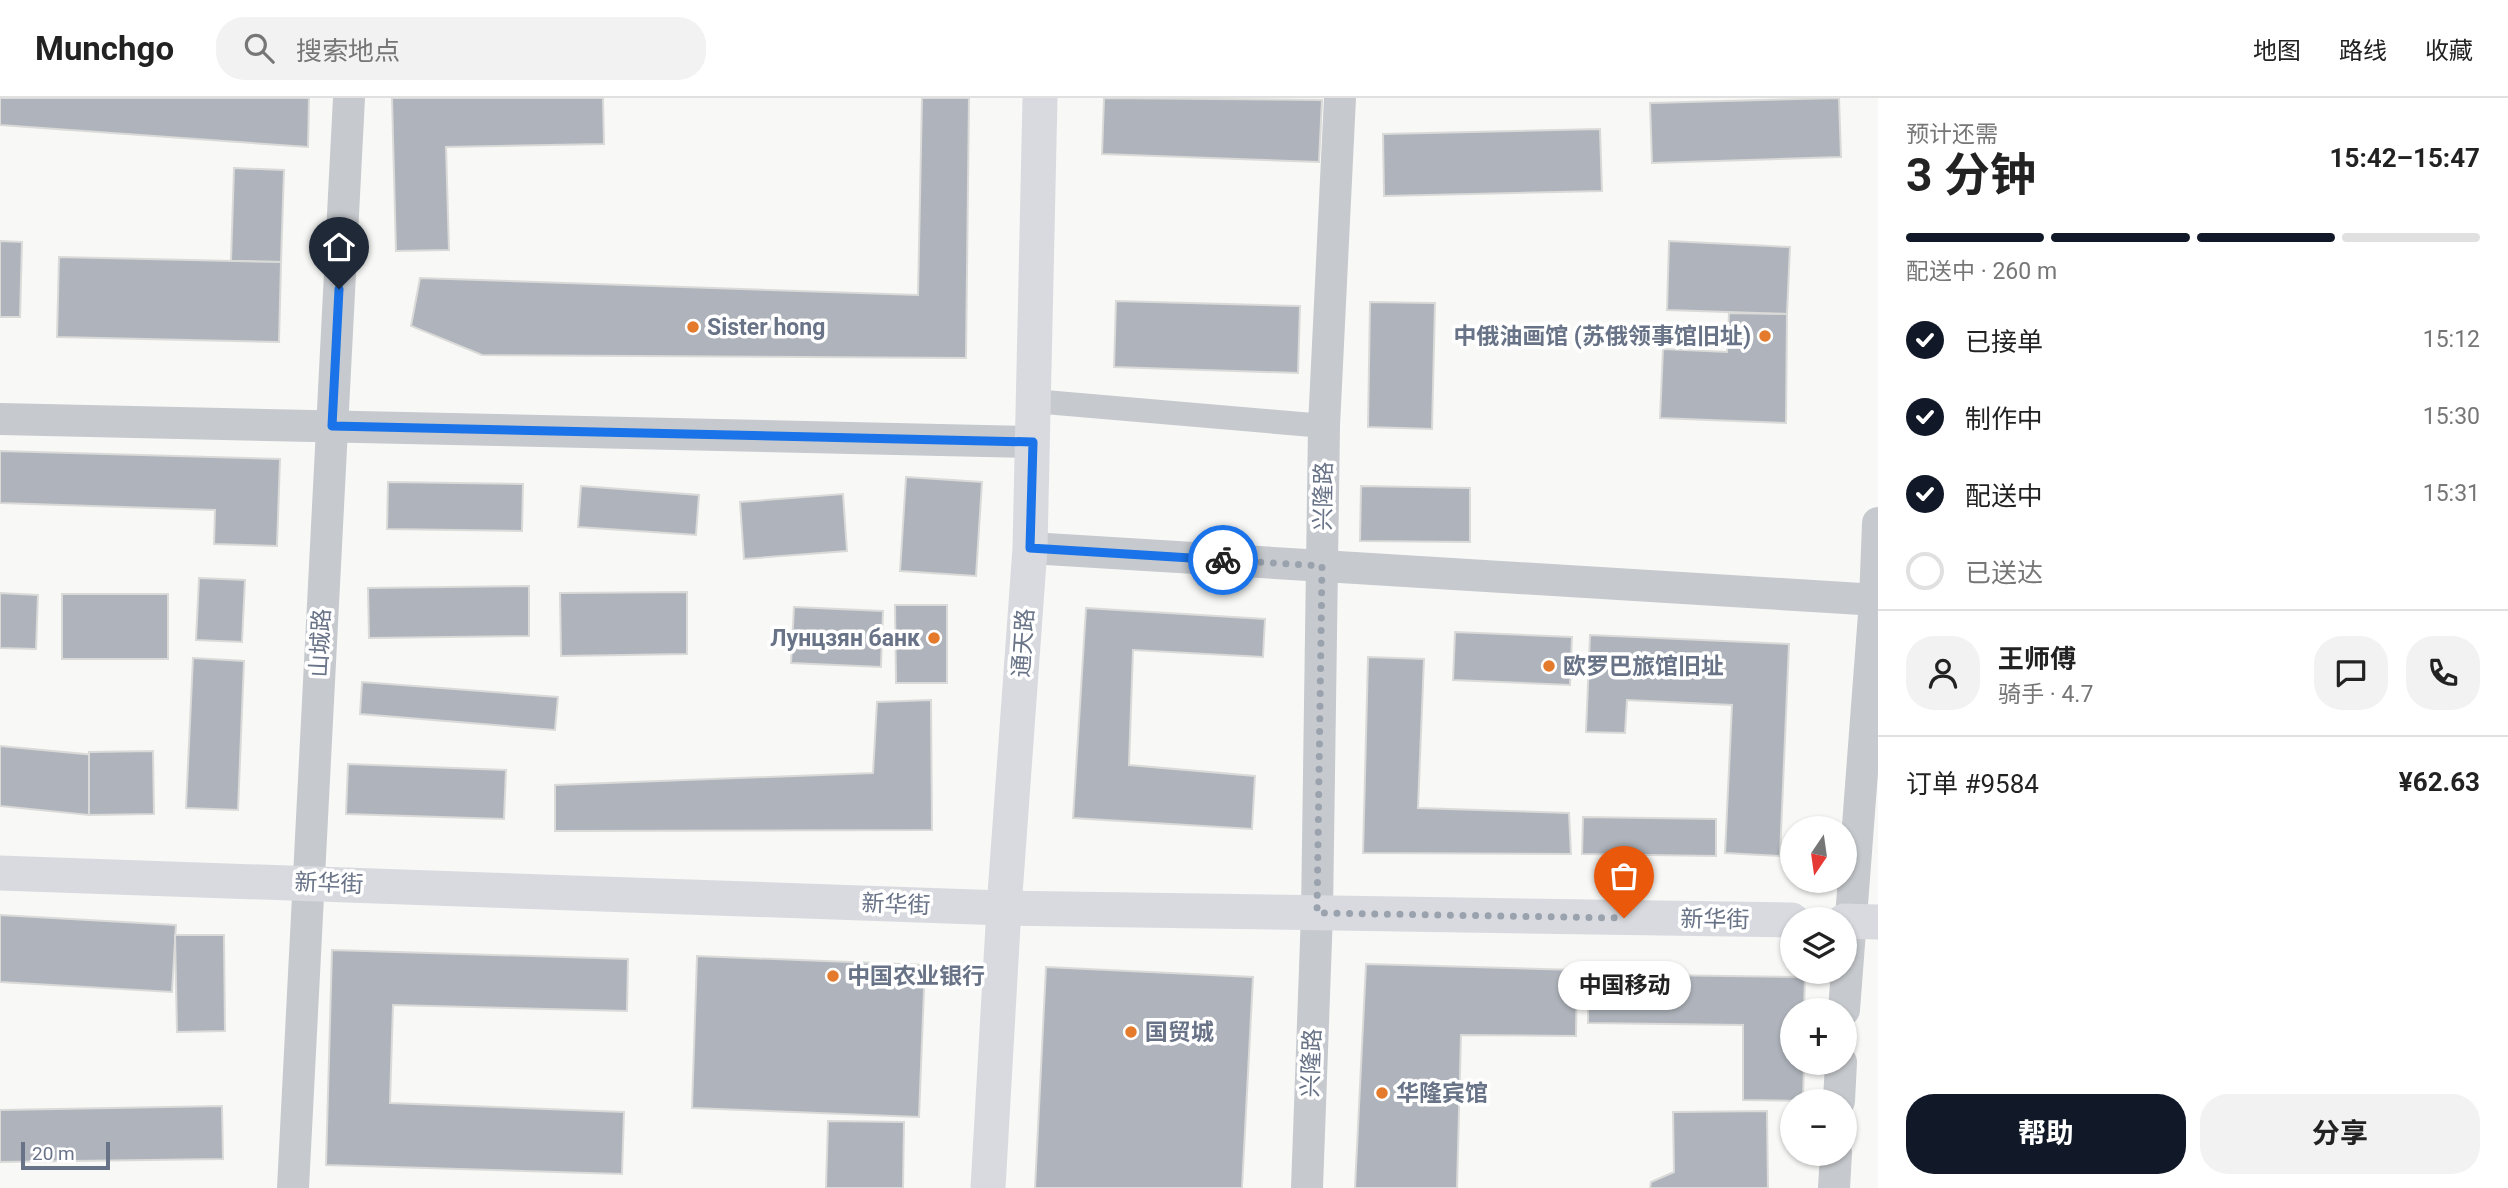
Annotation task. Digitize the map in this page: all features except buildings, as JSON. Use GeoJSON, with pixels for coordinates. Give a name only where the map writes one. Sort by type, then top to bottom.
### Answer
{"type":"FeatureCollection","features":[{"type":"Feature","properties":{"kind":"main road","name":"通天路"},"geometry":{"type":"LineString","coordinates":[[988,1188],[1003,908],[1030,548],[1040,98]]}},
{"type":"Feature","properties":{"kind":"main road","name":"新华街"},"geometry":{"type":"LineString","coordinates":[[0,873],[1003,908],[1780,920]]}},
{"type":"Feature","properties":{"kind":"street","name":"山城路"},"geometry":{"type":"LineString","coordinates":[[293,1188],[349,98]]}},
{"type":"Feature","properties":{"kind":"street","name":"兴隆路"},"geometry":{"type":"LineString","coordinates":[[1307,1188],[1317,913],[1324,426],[1340,98]]}},
{"type":"Feature","properties":{"kind":"street"},"geometry":{"type":"LineString","coordinates":[[1034,401],[1324,426]]}},
{"type":"Feature","properties":{"kind":"street"},"geometry":{"type":"LineString","coordinates":[[0,419],[1033,442]]}},
{"type":"Feature","properties":{"kind":"street"},"geometry":{"type":"LineString","coordinates":[[1857,921],[1878,523]]}},
{"type":"Feature","properties":{"kind":"street"},"geometry":{"type":"LineString","coordinates":[[1030,548],[1876,600]]}},
{"type":"Feature","properties":{"kind":"street"},"geometry":{"type":"LineString","coordinates":[[1834,1188],[1835,1166]]}},
{"type":"Feature","properties":{"kind":"way so far"},"geometry":{"type":"LineString","coordinates":[[1223,560],[1322,566],[1317,913],[1624,918]]}},
{"type":"Feature","properties":{"kind":"place","name":"Sister hong"},"geometry":{"type":"Point","coordinates":[693,327]}},
{"type":"Feature","properties":{"kind":"place","name":"中俄油画馆 (苏俄领事馆旧址)"},"geometry":{"type":"Point","coordinates":[1765,336]}},
{"type":"Feature","properties":{"kind":"place","name":"Лунцзян банк"},"geometry":{"type":"Point","coordinates":[934,638]}},
{"type":"Feature","properties":{"kind":"place","name":"欧罗巴旅馆旧址"},"geometry":{"type":"Point","coordinates":[1549,666]}},
{"type":"Feature","properties":{"kind":"place","name":"中国移动"},"geometry":{"type":"Point","coordinates":[1624,918]}},
{"type":"Feature","properties":{"kind":"place","name":"中国农业银行"},"geometry":{"type":"Point","coordinates":[833,976]}},
{"type":"Feature","properties":{"kind":"place","name":"国贸城"},"geometry":{"type":"Point","coordinates":[1131,1032]}},
{"type":"Feature","properties":{"kind":"place","name":"华隆宾馆"},"geometry":{"type":"Point","coordinates":[1382,1093]}},
{"type":"Feature","properties":{"kind":"route"},"geometry":{"type":"LineString","coordinates":[[339,289],[332,426],[1033,442],[1030,548],[1223,560]]}}]}
